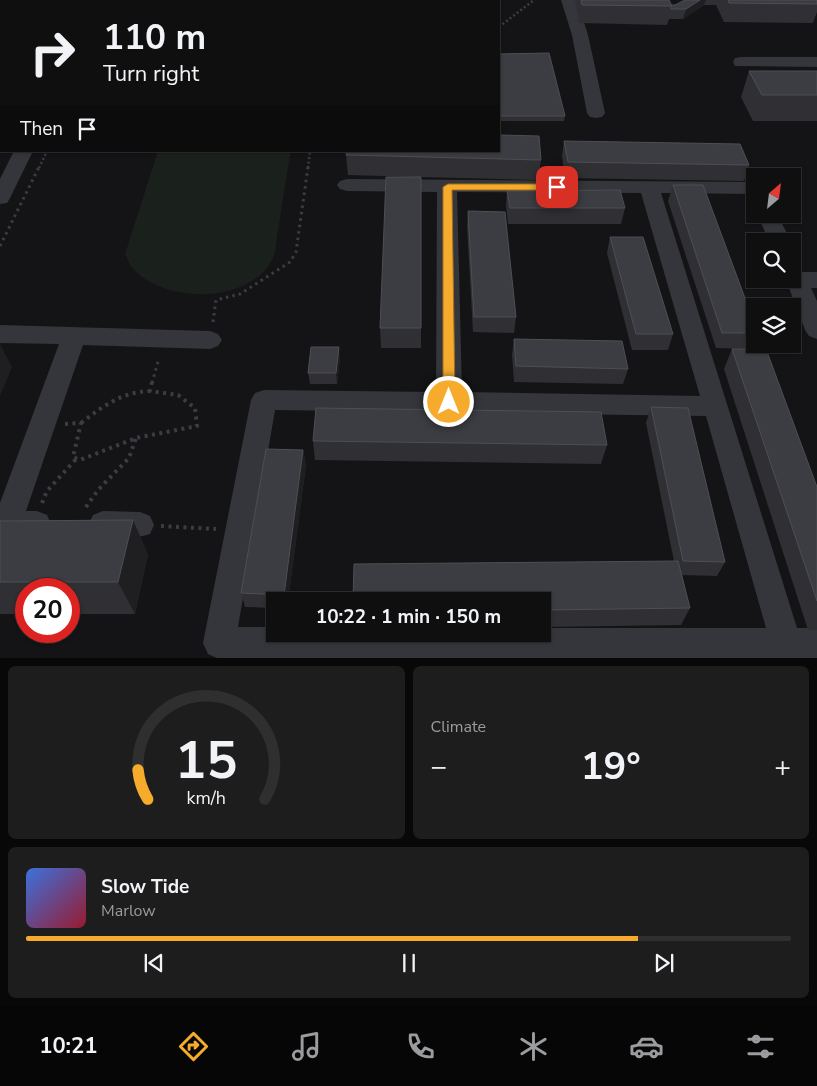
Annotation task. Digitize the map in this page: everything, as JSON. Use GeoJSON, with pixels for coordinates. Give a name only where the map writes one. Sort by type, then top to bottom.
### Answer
{"type":"FeatureCollection","features":[{"type":"Feature","properties":{"kind":"street"},"geometry":{"type":"LineString","coordinates":[[569,0],[580,35],[596,113]]}},
{"type":"Feature","properties":{"kind":"street"},"geometry":{"type":"LineString","coordinates":[[741,62],[817,62]]}},
{"type":"Feature","properties":{"kind":"street"},"geometry":{"type":"LineString","coordinates":[[0,198],[14,158]]}},
{"type":"Feature","properties":{"kind":"street"},"geometry":{"type":"LineString","coordinates":[[347,185],[746,188]]}},
{"type":"Feature","properties":{"kind":"street"},"geometry":{"type":"LineString","coordinates":[[448,187],[449,402]]}},
{"type":"Feature","properties":{"kind":"street"},"geometry":{"type":"LineString","coordinates":[[649,187],[786,644]]}},
{"type":"Feature","properties":{"kind":"street"},"geometry":{"type":"LineString","coordinates":[[802,277],[817,330]]}},
{"type":"Feature","properties":{"kind":"street"},"geometry":{"type":"LineString","coordinates":[[0,334],[210,340]]}},
{"type":"Feature","properties":{"kind":"street"},"geometry":{"type":"LineString","coordinates":[[74,336],[7,523],[140,525]]}},
{"type":"Feature","properties":{"kind":"street"},"geometry":{"type":"LineString","coordinates":[[716,406],[264,400],[219,643],[817,644]]}},
{"type":"Feature","properties":{"kind":"path"},"geometry":{"type":"LineString","coordinates":[[500,26],[534,0]]}},
{"type":"Feature","properties":{"kind":"path"},"geometry":{"type":"LineString","coordinates":[[0,246],[47,152]]}},
{"type":"Feature","properties":{"kind":"path"},"geometry":{"type":"LineString","coordinates":[[210,340],[216,300],[240,294],[290,262],[296,252],[310,152]]}},
{"type":"Feature","properties":{"kind":"path"},"geometry":{"type":"LineString","coordinates":[[150,391],[164,338]]}},
{"type":"Feature","properties":{"kind":"path"},"geometry":{"type":"LineString","coordinates":[[42,425],[81,423],[111,399],[136,390],[178,395],[195,408],[197,426],[136,438],[80,460],[74,457],[81,423]]}},
{"type":"Feature","properties":{"kind":"path"},"geometry":{"type":"LineString","coordinates":[[69,524],[98,490],[130,458],[136,438]]}},
{"type":"Feature","properties":{"kind":"path"},"geometry":{"type":"LineString","coordinates":[[32,524],[47,492],[77,458]]}},
{"type":"Feature","properties":{"kind":"path"},"geometry":{"type":"LineString","coordinates":[[140,525],[216,528],[215,538]]}},
{"type":"Feature","properties":{"kind":"shaded area"},"geometry":{"type":"Polygon","coordinates":[[[158,152],[291,152],[275,252],[262,273],[247,284],[228,291],[208,294],[187,293],[167,289],[149,281],[134,270],[125,254],[158,152]]]}},
{"type":"Feature","properties":{"kind":"building"},"geometry":{"type":"Polygon","coordinates":[[[581,0],[669,0],[672,6],[582,5],[581,0]]]}},
{"type":"Feature","properties":{"kind":"building"},"geometry":{"type":"Polygon","coordinates":[[[685,0],[700,0],[686,9],[671,9],[671,5],[685,0]]]}},
{"type":"Feature","properties":{"kind":"building"},"geometry":{"type":"Polygon","coordinates":[[[728,0],[817,0],[817,4],[729,3],[728,0]]]}},
{"type":"Feature","properties":{"kind":"building"},"geometry":{"type":"Polygon","coordinates":[[[549,53],[565,116],[500,116],[500,54],[549,53]]]}},
{"type":"Feature","properties":{"kind":"building"},"geometry":{"type":"Polygon","coordinates":[[[749,71],[817,71],[817,95],[762,95],[749,71]]]}},
{"type":"Feature","properties":{"kind":"building"},"geometry":{"type":"Polygon","coordinates":[[[500,135],[539,136],[541,160],[346,155],[347,152],[500,152],[500,135]]]}},
{"type":"Feature","properties":{"kind":"building"},"geometry":{"type":"Polygon","coordinates":[[[564,141],[740,144],[749,165],[568,162],[564,141]]]}},
{"type":"Feature","properties":{"kind":"building"},"geometry":{"type":"Polygon","coordinates":[[[386,177],[421,177],[421,328],[380,328],[386,177]]]}},
{"type":"Feature","properties":{"kind":"building"},"geometry":{"type":"Polygon","coordinates":[[[673,185],[703,185],[746,301],[746,333],[722,333],[673,185]]]}},
{"type":"Feature","properties":{"kind":"building"},"geometry":{"type":"Polygon","coordinates":[[[620,190],[625,208],[510,208],[507,191],[620,190]]]}},
{"type":"Feature","properties":{"kind":"building"},"geometry":{"type":"Polygon","coordinates":[[[468,211],[505,212],[516,317],[474,317],[468,211]]]}},
{"type":"Feature","properties":{"kind":"building"},"geometry":{"type":"Polygon","coordinates":[[[610,237],[643,237],[673,334],[636,334],[610,237]]]}},
{"type":"Feature","properties":{"kind":"building"},"geometry":{"type":"Polygon","coordinates":[[[514,339],[622,341],[628,369],[516,366],[514,339]]]}},
{"type":"Feature","properties":{"kind":"building"},"geometry":{"type":"Polygon","coordinates":[[[311,347],[339,347],[336,373],[308,373],[311,347]]]}},
{"type":"Feature","properties":{"kind":"building"},"geometry":{"type":"Polygon","coordinates":[[[732,349],[746,349],[746,353],[767,353],[817,487],[817,601],[732,349]]]}},
{"type":"Feature","properties":{"kind":"building"},"geometry":{"type":"Polygon","coordinates":[[[651,407],[688,408],[725,562],[683,561],[651,407]]]}},
{"type":"Feature","properties":{"kind":"building"},"geometry":{"type":"Polygon","coordinates":[[[316,408],[601,412],[607,445],[313,441],[316,408]]]}},
{"type":"Feature","properties":{"kind":"building"},"geometry":{"type":"Polygon","coordinates":[[[266,449],[303,450],[284,592],[266,592],[266,594],[241,593],[266,449]]]}},
{"type":"Feature","properties":{"kind":"building"},"geometry":{"type":"Polygon","coordinates":[[[133,520],[118,582],[80,582],[80,578],[15,578],[15,582],[0,582],[0,521],[133,520]]]}},
{"type":"Feature","properties":{"kind":"building"},"geometry":{"type":"Polygon","coordinates":[[[678,561],[690,608],[551,610],[551,592],[353,592],[354,564],[678,561]]]}},
{"type":"Feature","properties":{"kind":"route"},"geometry":{"type":"LineString","coordinates":[[449,402],[448,187],[557,187]]}}]}
